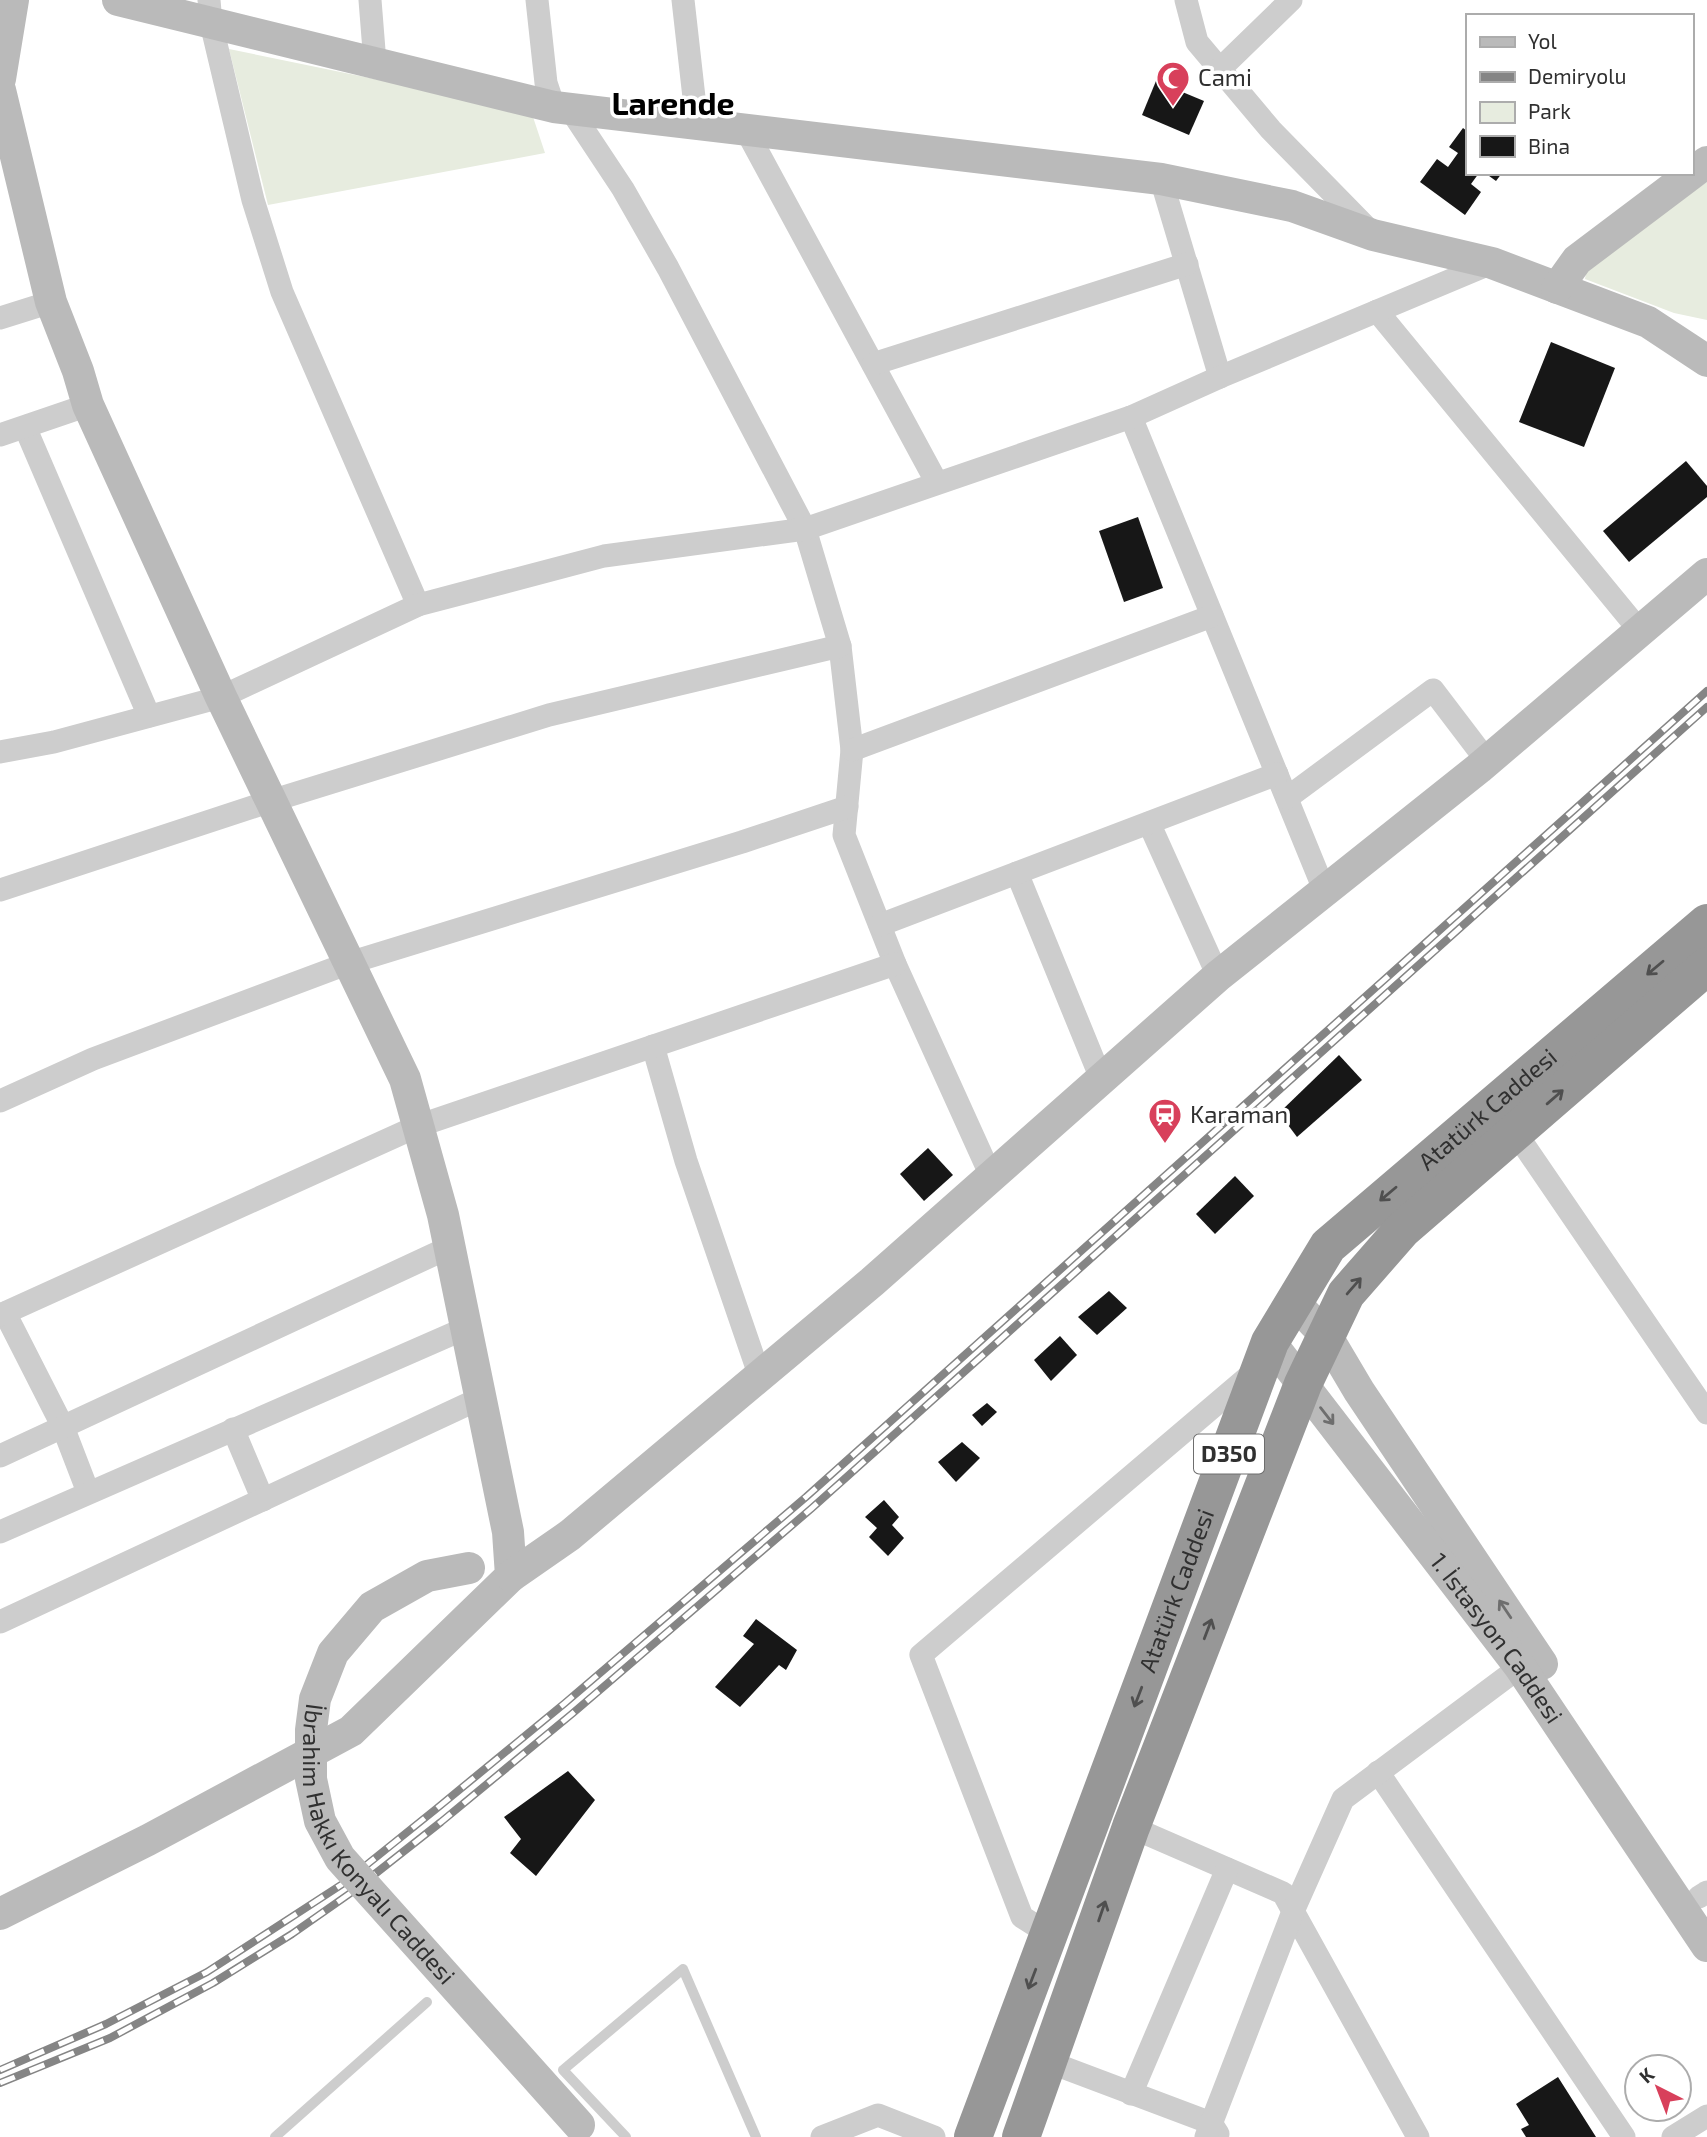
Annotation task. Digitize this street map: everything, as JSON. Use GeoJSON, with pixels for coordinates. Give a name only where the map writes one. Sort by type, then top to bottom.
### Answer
{"type":"FeatureCollection","features":[{"type":"Feature","properties":{"kind":"highway","name":"Atatürk Caddesi"},"geometry":{"type":"LineString","coordinates":[[973,2137],[1266,1353],[1294,1302],[1328,1246],[1707,923]]}},
{"type":"Feature","properties":{"kind":"highway","name":"Atatürk Caddesi"},"geometry":{"type":"LineString","coordinates":[[1021,2137],[1130,1827],[1303,1384],[1346,1294],[1402,1230],[1707,966]]}},
{"type":"Feature","properties":{"kind":"street"},"geometry":{"type":"LineString","coordinates":[[0,79],[13,0]]}},
{"type":"Feature","properties":{"kind":"street"},"geometry":{"type":"LineString","coordinates":[[118,0],[210,11],[375,63],[562,108],[1161,178],[1292,206],[1373,235],[1492,263],[1648,322],[1707,361]]}},
{"type":"Feature","properties":{"kind":"street"},"geometry":{"type":"LineString","coordinates":[[370,0],[375,63]]}},
{"type":"Feature","properties":{"kind":"street"},"geometry":{"type":"LineString","coordinates":[[537,0],[546,83],[623,189],[662,257],[805,529],[840,646],[852,750],[844,835],[895,964],[991,1177]]}},
{"type":"Feature","properties":{"kind":"street"},"geometry":{"type":"LineString","coordinates":[[683,0],[697,124]]}},
{"type":"Feature","properties":{"kind":"street"},"geometry":{"type":"LineString","coordinates":[[1185,0],[1197,42],[1270,130],[1373,235]]}},
{"type":"Feature","properties":{"kind":"street"},"geometry":{"type":"LineString","coordinates":[[1220,69],[1291,0]]}},
{"type":"Feature","properties":{"kind":"street"},"geometry":{"type":"LineString","coordinates":[[210,11],[253,200],[282,292],[418,605]]}},
{"type":"Feature","properties":{"kind":"street"},"geometry":{"type":"LineString","coordinates":[[0,90],[51,302],[88,405],[221,697],[405,1079],[450,1247],[509,1532],[511,1576]]}},
{"type":"Feature","properties":{"kind":"street"},"geometry":{"type":"LineString","coordinates":[[746,130],[937,483]]}},
{"type":"Feature","properties":{"kind":"street"},"geometry":{"type":"LineString","coordinates":[[1693,173],[1707,162]]}},
{"type":"Feature","properties":{"kind":"street"},"geometry":{"type":"LineString","coordinates":[[1557,288],[1577,260],[1690,175]]}},
{"type":"Feature","properties":{"kind":"street"},"geometry":{"type":"LineString","coordinates":[[1161,178],[1220,377]]}},
{"type":"Feature","properties":{"kind":"street"},"geometry":{"type":"LineString","coordinates":[[0,752],[54,742],[221,697],[418,605],[604,556],[805,529],[1131,417],[1492,263]]}},
{"type":"Feature","properties":{"kind":"street"},"geometry":{"type":"LineString","coordinates":[[873,364],[1186,264]]}},
{"type":"Feature","properties":{"kind":"street"},"geometry":{"type":"LineString","coordinates":[[0,318],[51,302]]}},
{"type":"Feature","properties":{"kind":"street"},"geometry":{"type":"LineString","coordinates":[[1377,311],[1640,631]]}},
{"type":"Feature","properties":{"kind":"street"},"geometry":{"type":"LineString","coordinates":[[0,435],[88,405]]}},
{"type":"Feature","properties":{"kind":"street"},"geometry":{"type":"LineString","coordinates":[[1131,417],[1325,892]]}},
{"type":"Feature","properties":{"kind":"street"},"geometry":{"type":"LineString","coordinates":[[25,427],[149,716]]}},
{"type":"Feature","properties":{"kind":"street"},"geometry":{"type":"LineString","coordinates":[[0,1914],[148,1840],[351,1731],[511,1576],[570,1535],[872,1282],[1218,976],[1487,761],[1707,574]]}},
{"type":"Feature","properties":{"kind":"street"},"geometry":{"type":"LineString","coordinates":[[852,750],[1212,616]]}},
{"type":"Feature","properties":{"kind":"street"},"geometry":{"type":"LineString","coordinates":[[0,890],[271,801],[550,715],[840,646]]}},
{"type":"Feature","properties":{"kind":"street"},"geometry":{"type":"LineString","coordinates":[[1286,798],[1433,690],[1487,761]]}},
{"type":"Feature","properties":{"kind":"street"},"geometry":{"type":"LineString","coordinates":[[880,925],[1277,774]]}},
{"type":"Feature","properties":{"kind":"street"},"geometry":{"type":"LineString","coordinates":[[0,1101],[93,1059],[349,963],[847,807]]}},
{"type":"Feature","properties":{"kind":"street"},"geometry":{"type":"LineString","coordinates":[[1149,823],[1218,976]]}},
{"type":"Feature","properties":{"kind":"street"},"geometry":{"type":"LineString","coordinates":[[1017,873],[1102,1081]]}},
{"type":"Feature","properties":{"kind":"street"},"geometry":{"type":"LineString","coordinates":[[88,1492],[63,1427],[2,1314],[418,1126],[895,964]]}},
{"type":"Feature","properties":{"kind":"street"},"geometry":{"type":"LineString","coordinates":[[653,1046],[686,1161],[759,1374]]}},
{"type":"Feature","properties":{"kind":"street"},"geometry":{"type":"LineString","coordinates":[[1516,1132],[1707,1413]]}},
{"type":"Feature","properties":{"kind":"street"},"geometry":{"type":"LineString","coordinates":[[0,1456],[450,1247]]}},
{"type":"Feature","properties":{"kind":"street","name":"1. İstasyon Caddesi"},"geometry":{"type":"LineString","coordinates":[[1294,1302],[1327,1337],[1359,1391],[1704,1900]]}},
{"type":"Feature","properties":{"kind":"street"},"geometry":{"type":"LineString","coordinates":[[0,1532],[466,1328]]}},
{"type":"Feature","properties":{"kind":"street"},"geometry":{"type":"LineString","coordinates":[[1049,1934],[1022,1917],[920,1655],[1266,1353]]}},
{"type":"Feature","properties":{"kind":"street","name":"1. İstasyon Caddesi"},"geometry":{"type":"LineString","coordinates":[[1266,1353],[1303,1384],[1520,1667],[1707,1946]]}},
{"type":"Feature","properties":{"kind":"street"},"geometry":{"type":"LineString","coordinates":[[0,1622],[481,1398]]}},
{"type":"Feature","properties":{"kind":"street"},"geometry":{"type":"LineString","coordinates":[[233,1429],[263,1500]]}},
{"type":"Feature","properties":{"kind":"street","name":"İbrahim Hakkı Konyalı Caddesi"},"geometry":{"type":"LineString","coordinates":[[509,1532],[491,1558],[469,1568],[427,1576],[372,1607],[333,1653],[315,1699],[311,1730],[311,1779],[320,1821],[340,1858],[584,2131]]}},
{"type":"Feature","properties":{"kind":"street"},"geometry":{"type":"LineString","coordinates":[[1049,2062],[1131,2094],[1212,2132],[1294,1909],[1343,1799],[1520,1667]]}},
{"type":"Feature","properties":{"kind":"street"},"geometry":{"type":"LineString","coordinates":[[1378,1772],[1624,2137]]}},
{"type":"Feature","properties":{"kind":"street"},"geometry":{"type":"LineString","coordinates":[[1130,1827],[1283,1893],[1419,2137]]}},
{"type":"Feature","properties":{"kind":"street"},"geometry":{"type":"LineString","coordinates":[[1131,2094],[1227,1869]]}},
{"type":"Feature","properties":{"kind":"street"},"geometry":{"type":"LineString","coordinates":[[822,2137],[878,2115],[934,2137]]}},
{"type":"Feature","properties":{"kind":"street"},"geometry":{"type":"LineString","coordinates":[[1673,2137],[1707,2116]]}},
{"type":"Feature","properties":{"kind":"lane"},"geometry":{"type":"LineString","coordinates":[[626,2137],[563,2070],[683,1969],[756,2137]]}},
{"type":"Feature","properties":{"kind":"lane"},"geometry":{"type":"LineString","coordinates":[[275,2137],[427,2002]]}},
{"type":"Feature","properties":{"kind":"green space"},"geometry":{"type":"Polygon","coordinates":[[[229,49],[531,111],[545,153],[268,205],[229,49]]]}},
{"type":"Feature","properties":{"kind":"green space"},"geometry":{"type":"Polygon","coordinates":[[[1707,182],[1707,320],[1674,313],[1585,279],[1587,265],[1707,182]]]}},
{"type":"Feature","properties":{"kind":"building","name":"Cami"},"geometry":{"type":"Polygon","coordinates":[[[1156,81],[1204,101],[1189,135],[1142,115],[1156,81]]]}},
{"type":"Feature","properties":{"kind":"building"},"geometry":{"type":"Polygon","coordinates":[[[1463,128],[1466,130],[1466,175],[1478,175],[1471,184],[1481,192],[1465,215],[1420,182],[1437,159],[1448,167],[1458,153],[1449,147],[1463,128]]]}},
{"type":"Feature","properties":{"kind":"building"},"geometry":{"type":"Polygon","coordinates":[[[1488,175],[1500,175],[1496,181],[1488,175]]]}},
{"type":"Feature","properties":{"kind":"building"},"geometry":{"type":"Polygon","coordinates":[[[1551,342],[1615,368],[1584,447],[1519,422],[1551,342]]]}},
{"type":"Feature","properties":{"kind":"building"},"geometry":{"type":"Polygon","coordinates":[[[1686,461],[1707,486],[1707,497],[1629,562],[1603,531],[1686,461]]]}},
{"type":"Feature","properties":{"kind":"building"},"geometry":{"type":"Polygon","coordinates":[[[1138,517],[1163,588],[1124,602],[1099,531],[1138,517]]]}},
{"type":"Feature","properties":{"kind":"building"},"geometry":{"type":"Polygon","coordinates":[[[1339,1055],[1362,1080],[1297,1137],[1279,1113],[1339,1055]]]}},
{"type":"Feature","properties":{"kind":"building"},"geometry":{"type":"Polygon","coordinates":[[[928,1148],[953,1175],[924,1201],[900,1174],[928,1148]]]}},
{"type":"Feature","properties":{"kind":"building","name":"Karaman"},"geometry":{"type":"Polygon","coordinates":[[[1235,1176],[1254,1196],[1215,1234],[1196,1214],[1235,1176]]]}},
{"type":"Feature","properties":{"kind":"building"},"geometry":{"type":"Polygon","coordinates":[[[1109,1291],[1127,1308],[1097,1335],[1078,1317],[1109,1291]]]}},
{"type":"Feature","properties":{"kind":"building"},"geometry":{"type":"Polygon","coordinates":[[[1060,1336],[1077,1355],[1051,1381],[1034,1360],[1060,1336]]]}},
{"type":"Feature","properties":{"kind":"building"},"geometry":{"type":"Polygon","coordinates":[[[987,1403],[997,1412],[982,1426],[972,1415],[987,1403]]]}},
{"type":"Feature","properties":{"kind":"building"},"geometry":{"type":"Polygon","coordinates":[[[962,1442],[980,1458],[956,1482],[938,1462],[962,1442]]]}},
{"type":"Feature","properties":{"kind":"building"},"geometry":{"type":"Polygon","coordinates":[[[884,1500],[899,1517],[892,1525],[904,1538],[888,1556],[869,1537],[877,1528],[865,1517],[884,1500]]]}},
{"type":"Feature","properties":{"kind":"building"},"geometry":{"type":"Polygon","coordinates":[[[756,1619],[797,1650],[786,1670],[779,1665],[740,1707],[715,1687],[754,1644],[743,1636],[756,1619]]]}},
{"type":"Feature","properties":{"kind":"building"},"geometry":{"type":"Polygon","coordinates":[[[568,1771],[595,1800],[536,1876],[510,1853],[521,1839],[504,1817],[568,1771]]]}},
{"type":"Feature","properties":{"kind":"building"},"geometry":{"type":"Polygon","coordinates":[[[1558,2077],[1596,2137],[1526,2137],[1521,2129],[1529,2125],[1516,2104],[1558,2077]]]}},
{"type":"Feature","properties":{"kind":"railway"},"geometry":{"type":"LineString","coordinates":[[0,2070],[106,2024],[207,1972],[344,1883],[436,1809],[565,1703],[806,1497],[1707,691]]}},
{"type":"Feature","properties":{"kind":"railway"},"geometry":{"type":"LineString","coordinates":[[0,2083],[110,2038],[213,1983],[292,1934],[352,1892],[441,1822],[812,1508],[1707,707]]}},
{"type":"Feature","properties":{"kind":"place","name":"Cami"},"geometry":{"type":"Point","coordinates":[1173,108]}},
{"type":"Feature","properties":{"kind":"place","name":"Karaman"},"geometry":{"type":"Point","coordinates":[1165,1145]}},
{"type":"Feature","properties":{"kind":"district","name":"Larende"},"geometry":{"type":"Point","coordinates":[673,104]}}]}
